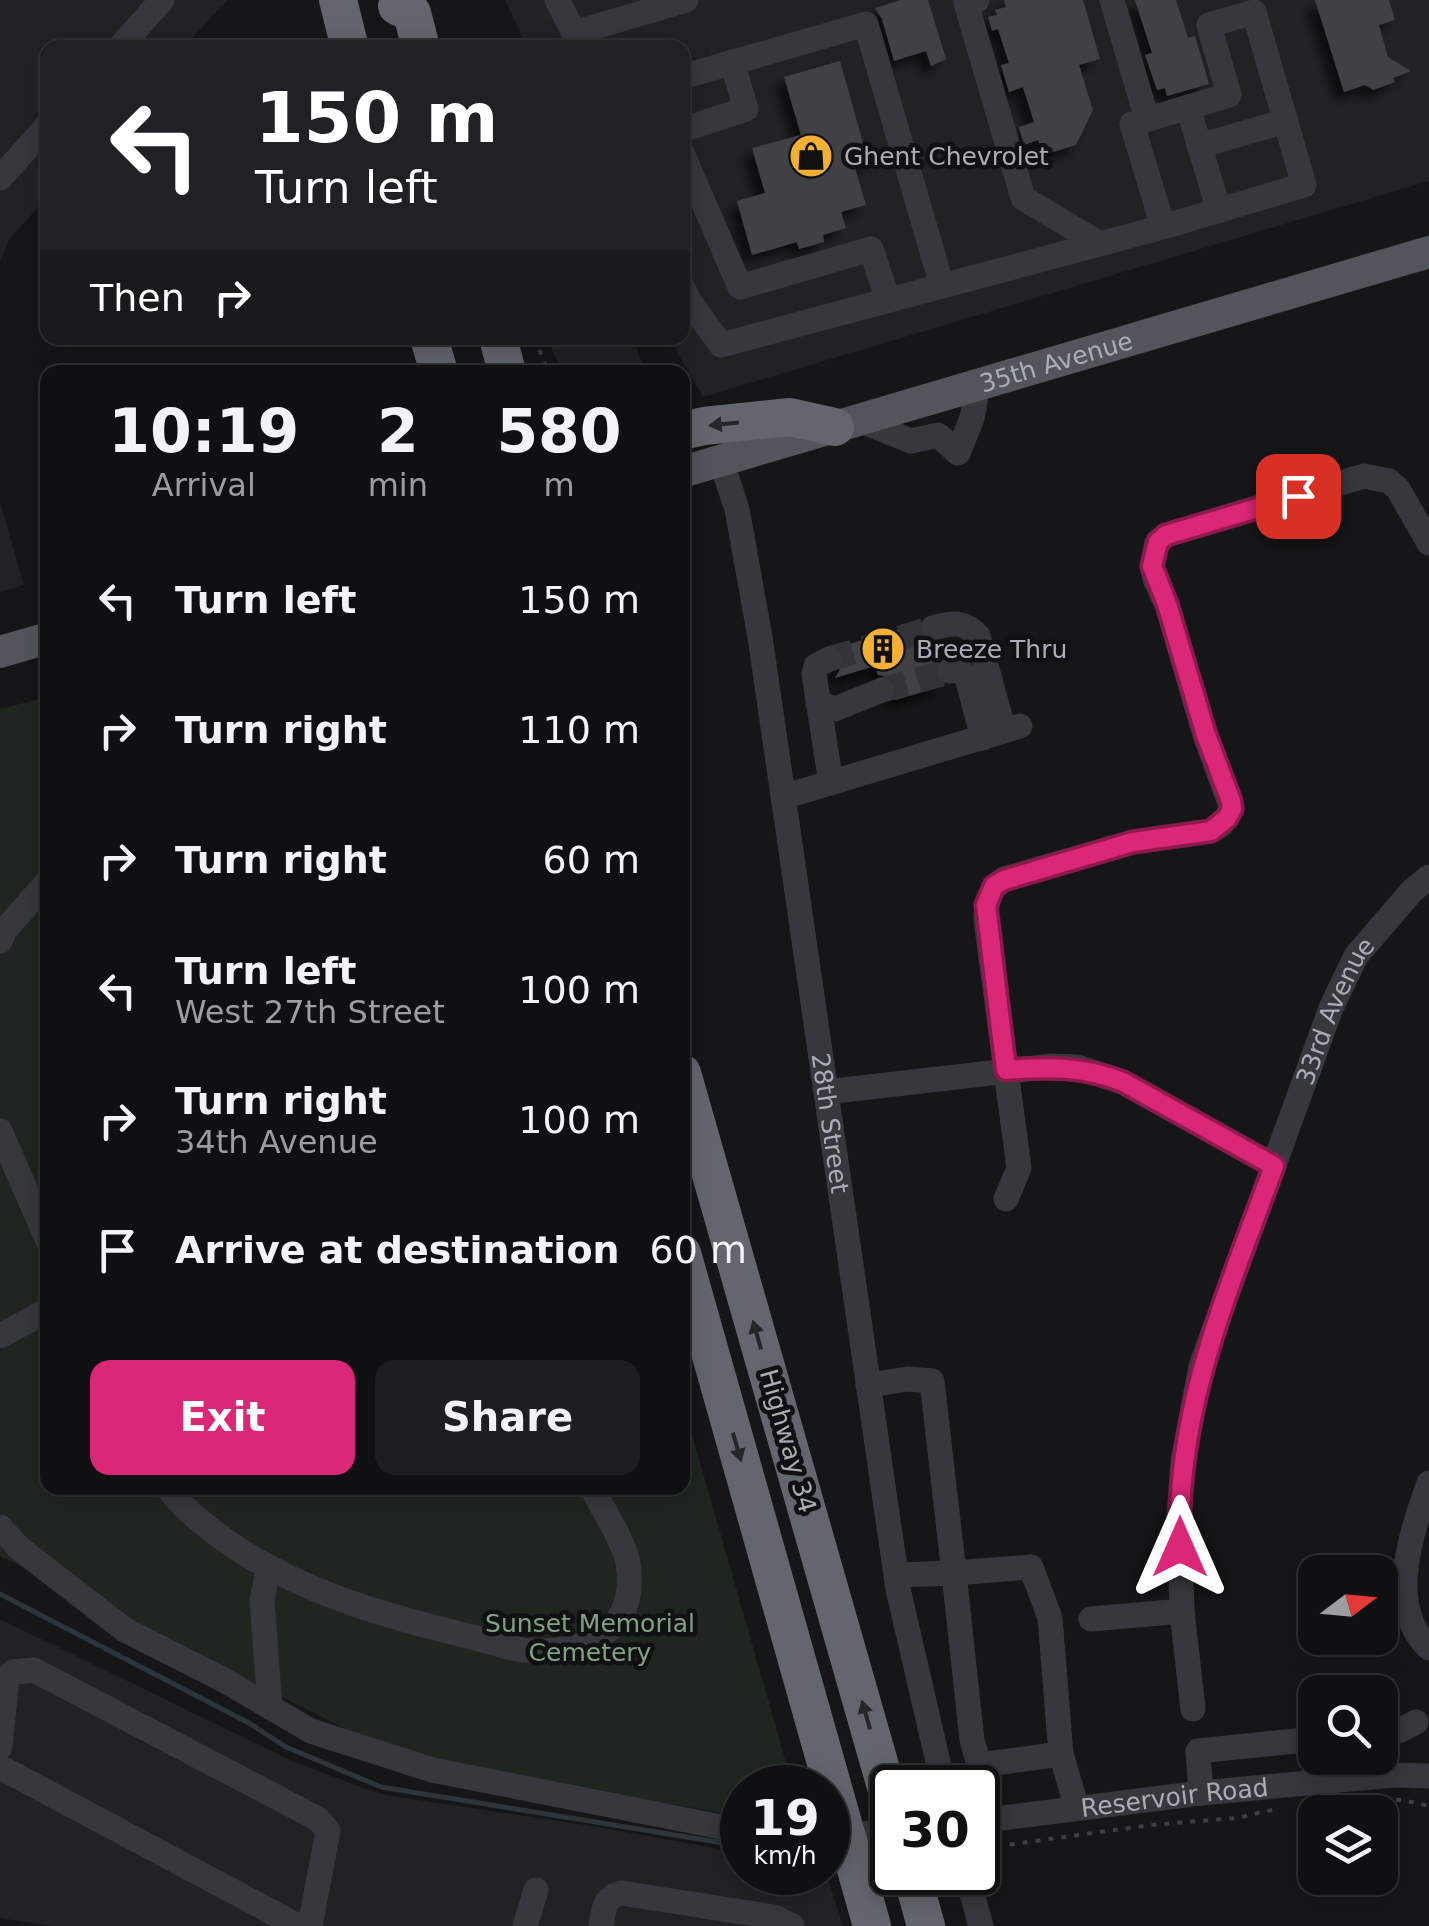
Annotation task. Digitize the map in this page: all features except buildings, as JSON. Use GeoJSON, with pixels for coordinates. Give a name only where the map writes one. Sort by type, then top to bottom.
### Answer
{"type":"FeatureCollection","features":[{"type":"Feature","properties":{"kind":"highway"},"geometry":{"type":"LineString","coordinates":[[338,0],[348,40]]}},
{"type":"Feature","properties":{"kind":"highway"},"geometry":{"type":"LineString","coordinates":[[397,3],[406,40]]}},
{"type":"Feature","properties":{"kind":"highway"},"geometry":{"type":"LineString","coordinates":[[397,3],[412,13],[419,40]]}},
{"type":"Feature","properties":{"kind":"highway"},"geometry":{"type":"LineString","coordinates":[[690,430],[790,417],[846,424]]}},
{"type":"Feature","properties":{"kind":"highway","name":"Highway 34"},"geometry":{"type":"LineString","coordinates":[[690,1101],[880,1765]]}},
{"type":"Feature","properties":{"kind":"highway","name":"Highway 34"},"geometry":{"type":"LineString","coordinates":[[690,1282],[818,1765]]}},
{"type":"Feature","properties":{"kind":"highway","name":"Highway 34"},"geometry":{"type":"LineString","coordinates":[[850,1870],[872,1926]]}},
{"type":"Feature","properties":{"kind":"highway"},"geometry":{"type":"LineString","coordinates":[[917,1895],[926,1926]]}},
{"type":"Feature","properties":{"kind":"main road","name":"35th Avenue"},"geometry":{"type":"LineString","coordinates":[[690,470],[1429,252]]}},
{"type":"Feature","properties":{"kind":"main road"},"geometry":{"type":"LineString","coordinates":[[0,652],[40,640]]}},
{"type":"Feature","properties":{"kind":"street"},"geometry":{"type":"LineString","coordinates":[[125,40],[162,0]]}},
{"type":"Feature","properties":{"kind":"street"},"geometry":{"type":"LineString","coordinates":[[558,0],[572,31],[670,2]]}},
{"type":"Feature","properties":{"kind":"street"},"geometry":{"type":"LineString","coordinates":[[977,0],[966,3],[1024,198],[1100,244]]}},
{"type":"Feature","properties":{"kind":"street"},"geometry":{"type":"LineString","coordinates":[[1112,0],[1147,119]]}},
{"type":"Feature","properties":{"kind":"street"},"geometry":{"type":"LineString","coordinates":[[690,305],[721,345],[1164,227],[1304,185],[1254,12],[1208,25],[1229,95],[1132,124],[1164,227]]}},
{"type":"Feature","properties":{"kind":"street"},"geometry":{"type":"LineString","coordinates":[[690,75],[866,24],[942,286]]}},
{"type":"Feature","properties":{"kind":"street"},"geometry":{"type":"LineString","coordinates":[[690,128],[746,110],[732,62]]}},
{"type":"Feature","properties":{"kind":"street"},"geometry":{"type":"LineString","coordinates":[[1188,107],[1218,211]]}},
{"type":"Feature","properties":{"kind":"street"},"geometry":{"type":"LineString","coordinates":[[1199,146],[1286,121]]}},
{"type":"Feature","properties":{"kind":"street"},"geometry":{"type":"LineString","coordinates":[[0,178],[40,135]]}},
{"type":"Feature","properties":{"kind":"street"},"geometry":{"type":"LineString","coordinates":[[690,172],[740,288],[871,249],[888,300]]}},
{"type":"Feature","properties":{"kind":"street"},"geometry":{"type":"LineString","coordinates":[[846,424],[911,441],[938,434],[958,453],[972,418],[978,385]]}},
{"type":"Feature","properties":{"kind":"street","name":"28th Street"},"geometry":{"type":"LineString","coordinates":[[722,460],[737,509],[783,797],[896,1575],[939,1765]]}},
{"type":"Feature","properties":{"kind":"street"},"geometry":{"type":"LineString","coordinates":[[1006,1199],[1019,1168],[986,920],[986,905],[994,886],[1133,842],[1211,831],[1232,809],[1156,579],[1154,553],[1158,542],[1166,535],[1364,476],[1390,481],[1429,543]]}},
{"type":"Feature","properties":{"kind":"street"},"geometry":{"type":"LineString","coordinates":[[933,628],[969,626],[978,636],[1002,732]]}},
{"type":"Feature","properties":{"kind":"street"},"geometry":{"type":"LineString","coordinates":[[829,659],[816,666],[814,674],[830,783]]}},
{"type":"Feature","properties":{"kind":"street"},"geometry":{"type":"LineString","coordinates":[[949,671],[960,670],[1002,732]]}},
{"type":"Feature","properties":{"kind":"street"},"geometry":{"type":"LineString","coordinates":[[818,703],[835,709],[882,690]]}},
{"type":"Feature","properties":{"kind":"street"},"geometry":{"type":"LineString","coordinates":[[783,797],[1002,732]]}},
{"type":"Feature","properties":{"kind":"street","name":"33rd Avenue"},"geometry":{"type":"LineString","coordinates":[[1194,1709],[1182,1612],[1179,1514],[1182,1461],[1201,1366],[1331,1008],[1356,956],[1429,877]]}},
{"type":"Feature","properties":{"kind":"street"},"geometry":{"type":"LineString","coordinates":[[0,941],[40,890]]}},
{"type":"Feature","properties":{"kind":"street"},"geometry":{"type":"LineString","coordinates":[[826,1092],[1051,1066],[1099,1072],[1274,1166]]}},
{"type":"Feature","properties":{"kind":"street"},"geometry":{"type":"LineString","coordinates":[[0,1131],[40,1223]]}},
{"type":"Feature","properties":{"kind":"street"},"geometry":{"type":"LineString","coordinates":[[0,1336],[40,1314]]}},
{"type":"Feature","properties":{"kind":"street"},"geometry":{"type":"LineString","coordinates":[[868,1385],[908,1378],[932,1381],[972,1740],[979,1765],[1061,1754]]}},
{"type":"Feature","properties":{"kind":"street"},"geometry":{"type":"LineString","coordinates":[[1429,1483],[1410,1536],[1406,1578],[1408,1607],[1429,1648]]}},
{"type":"Feature","properties":{"kind":"street"},"geometry":{"type":"LineString","coordinates":[[176,1495],[217,1533],[268,1567],[388,1617],[531,1652],[571,1649],[599,1640],[620,1620],[628,1590],[628,1560],[596,1495]]}},
{"type":"Feature","properties":{"kind":"street"},"geometry":{"type":"LineString","coordinates":[[0,1527],[19,1548],[125,1630],[311,1731],[432,1770],[720,1826]]}},
{"type":"Feature","properties":{"kind":"street"},"geometry":{"type":"LineString","coordinates":[[896,1575],[1031,1566],[1050,1618],[1061,1754],[1077,1808]]}},
{"type":"Feature","properties":{"kind":"street"},"geometry":{"type":"LineString","coordinates":[[268,1567],[262,1600],[270,1707]]}},
{"type":"Feature","properties":{"kind":"street"},"geometry":{"type":"LineString","coordinates":[[1091,1620],[1182,1612]]}},
{"type":"Feature","properties":{"kind":"street"},"geometry":{"type":"LineString","coordinates":[[0,1747],[7,1678],[13,1672],[34,1670],[318,1819],[328,1831],[310,1926]]}},
{"type":"Feature","properties":{"kind":"street"},"geometry":{"type":"LineString","coordinates":[[1398,1730],[1416,1722]]}},
{"type":"Feature","properties":{"kind":"street"},"geometry":{"type":"LineString","coordinates":[[1201,1794],[1198,1750],[1298,1741]]}},
{"type":"Feature","properties":{"kind":"street"},"geometry":{"type":"LineString","coordinates":[[0,1767],[298,1926]]}},
{"type":"Feature","properties":{"kind":"street","name":"Reservoir Road"},"geometry":{"type":"LineString","coordinates":[[1000,1818],[1394,1774],[1429,1776]]}},
{"type":"Feature","properties":{"kind":"street"},"geometry":{"type":"LineString","coordinates":[[525,1926],[536,1890]]}},
{"type":"Feature","properties":{"kind":"street"},"geometry":{"type":"LineString","coordinates":[[601,1926],[604,1904],[621,1894],[774,1917],[792,1926]]}},
{"type":"Feature","properties":{"kind":"street"},"geometry":{"type":"LineString","coordinates":[[972,1895],[981,1926]]}},
{"type":"Feature","properties":{"kind":"path"},"geometry":{"type":"LineString","coordinates":[[1398,1800],[1429,1806]]}},
{"type":"Feature","properties":{"kind":"path"},"geometry":{"type":"LineString","coordinates":[[1000,1846],[1236,1818],[1293,1805]]}},
{"type":"Feature","properties":{"kind":"shaded area"},"geometry":{"type":"Polygon","coordinates":[[[0,0],[227,0],[190,40],[40,40],[40,205],[8,241],[0,262],[0,0]]]}},
{"type":"Feature","properties":{"kind":"shaded area"},"geometry":{"type":"Polygon","coordinates":[[[505,0],[1429,0],[1429,181],[703,397],[690,374],[690,365],[685,365],[673,345],[690,345],[690,40],[524,40],[505,0]]]}},
{"type":"Feature","properties":{"kind":"shaded area"},"geometry":{"type":"Polygon","coordinates":[[[550,345],[635,345],[643,365],[559,365],[550,345]]]}},
{"type":"Feature","properties":{"kind":"shaded area"},"geometry":{"type":"Polygon","coordinates":[[[0,502],[24,585],[0,592],[0,502]]]}},
{"type":"Feature","properties":{"kind":"shaded area"},"geometry":{"type":"Polygon","coordinates":[[[0,1619],[288,1759],[360,1787],[385,1795],[720,1849],[720,1895],[833,1895],[843,1926],[52,1926],[0,1918],[0,1619]]]}},
{"type":"Feature","properties":{"kind":"green space","name":"Sunset Memorial Cemetery"},"geometry":{"type":"Polygon","coordinates":[[[40,699],[40,1495],[690,1495],[690,1427],[787,1765],[720,1765],[720,1812],[410,1761],[0,1556],[0,709],[40,699]]]}},
{"type":"Feature","properties":{"kind":"waterway"},"geometry":{"type":"LineString","coordinates":[[0,1594],[249,1723],[286,1747],[381,1787],[720,1842]]}},
{"type":"Feature","properties":{"kind":"tunnel"},"geometry":{"type":"LineString","coordinates":[[829,659],[933,628]]}},
{"type":"Feature","properties":{"kind":"tunnel"},"geometry":{"type":"LineString","coordinates":[[882,690],[949,671]]}},
{"type":"Feature","properties":{"kind":"place","name":"Ghent Chevrolet"},"geometry":{"type":"Point","coordinates":[811,156]}},
{"type":"Feature","properties":{"kind":"place","name":"Breeze Thru"},"geometry":{"type":"Point","coordinates":[883,649]}},
{"type":"Feature","properties":{"kind":"route"},"geometry":{"type":"LineString","coordinates":[[1180,1547],[1182,1461],[1201,1366],[1274,1166],[1099,1072],[1051,1066],[1006,1070],[986,905],[994,886],[1004,880],[1133,842],[1211,831],[1227,818],[1231,801],[1156,579],[1154,553],[1166,535],[1298,496]]}}]}
